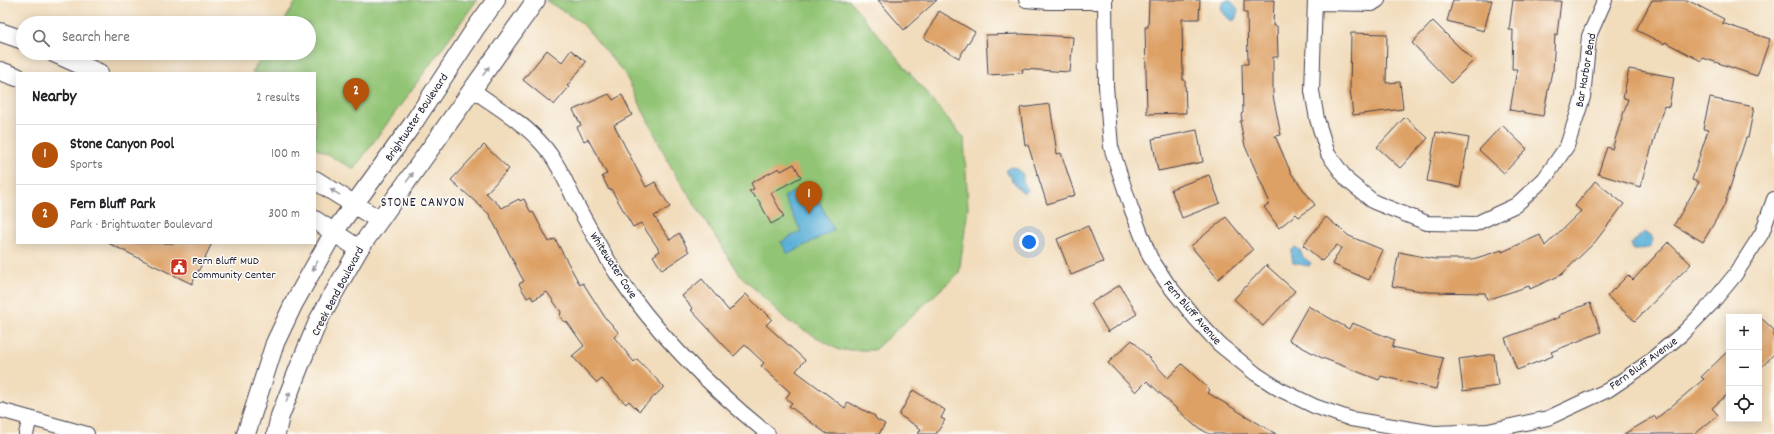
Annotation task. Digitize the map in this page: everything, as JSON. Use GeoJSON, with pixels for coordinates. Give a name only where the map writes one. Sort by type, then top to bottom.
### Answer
{"type":"FeatureCollection","features":[{"type":"Feature","properties":{"kind":"street","name":"Brightwater Boulevard"},"geometry":{"type":"LineString","coordinates":[[334,232],[412,125],[475,29],[496,0]]}},
{"type":"Feature","properties":{"kind":"street"},"geometry":{"type":"LineString","coordinates":[[316,181],[355,203],[379,220],[536,0]]}},
{"type":"Feature","properties":{"kind":"street"},"geometry":{"type":"LineString","coordinates":[[1026,0],[1105,1]]}},
{"type":"Feature","properties":{"kind":"street"},"geometry":{"type":"LineString","coordinates":[[1315,2],[1372,4],[1378,0]]}},
{"type":"Feature","properties":{"kind":"street","name":"Bar Harbor Bend"},"geometry":{"type":"LineString","coordinates":[[1315,2],[1312,91],[1317,119],[1328,154],[1348,181],[1374,202],[1427,223],[1475,224],[1516,205],[1545,178],[1567,146],[1582,97],[1589,36],[1605,0]]}},
{"type":"Feature","properties":{"kind":"street","name":"Fern Bluff Avenue"},"geometry":{"type":"LineString","coordinates":[[1105,1],[1106,86],[1111,147],[1138,228],[1150,257],[1167,283],[1195,318],[1219,344],[1256,374],[1279,389],[1314,406],[1351,418],[1399,428],[1434,433],[1488,433],[1548,418],[1608,390],[1657,355],[1687,329],[1712,303],[1735,275],[1762,233],[1774,199]]}},
{"type":"Feature","properties":{"kind":"street"},"geometry":{"type":"LineString","coordinates":[[0,32],[16,38]]}},
{"type":"Feature","properties":{"kind":"street"},"geometry":{"type":"LineString","coordinates":[[70,60],[97,72]]}},
{"type":"Feature","properties":{"kind":"street"},"geometry":{"type":"LineString","coordinates":[[0,70],[16,77]]}},
{"type":"Feature","properties":{"kind":"street","name":"Whitewater Cove"},"geometry":{"type":"LineString","coordinates":[[473,90],[527,129],[543,145],[556,163],[589,227],[631,294],[700,375],[737,409],[768,434]]}},
{"type":"Feature","properties":{"kind":"street","name":"Creek Bend Boulevard"},"geometry":{"type":"LineString","coordinates":[[276,434],[286,401],[319,319],[359,249],[379,220]]}},
{"type":"Feature","properties":{"kind":"street"},"geometry":{"type":"LineString","coordinates":[[316,221],[359,249]]}},
{"type":"Feature","properties":{"kind":"street"},"geometry":{"type":"LineString","coordinates":[[246,434],[275,343],[294,304],[334,232]]}},
{"type":"Feature","properties":{"kind":"street"},"geometry":{"type":"LineString","coordinates":[[0,410],[87,434]]}},
{"type":"Feature","properties":{"kind":"street"},"geometry":{"type":"LineString","coordinates":[[26,434],[30,418]]}},
{"type":"Feature","properties":{"kind":"green space"},"geometry":{"type":"Polygon","coordinates":[[[297,0],[477,0],[354,169],[316,149],[316,72],[253,72],[260,60],[316,60],[316,16],[287,16],[297,0]]]}},
{"type":"Feature","properties":{"kind":"green space"},"geometry":{"type":"Polygon","coordinates":[[[545,0],[849,0],[964,138],[968,208],[959,273],[874,350],[839,350],[788,321],[740,275],[672,169],[625,74],[582,23],[545,0]]]}},
{"type":"Feature","properties":{"kind":"water"},"geometry":{"type":"Polygon","coordinates":[[[1225,0],[1230,0],[1238,9],[1236,19],[1232,21],[1221,10],[1222,3],[1225,0]]]}},
{"type":"Feature","properties":{"kind":"water"},"geometry":{"type":"Polygon","coordinates":[[[1014,167],[1023,174],[1023,181],[1028,190],[1025,193],[1014,183],[1006,170],[1014,167]]]}},
{"type":"Feature","properties":{"kind":"water"},"geometry":{"type":"Polygon","coordinates":[[[810,184],[834,230],[788,254],[781,242],[801,231],[784,197],[810,184]]]}},
{"type":"Feature","properties":{"kind":"water"},"geometry":{"type":"Polygon","coordinates":[[[1644,232],[1651,235],[1653,240],[1651,247],[1633,250],[1631,244],[1644,232]]]}},
{"type":"Feature","properties":{"kind":"water"},"geometry":{"type":"Polygon","coordinates":[[[1295,247],[1300,250],[1303,257],[1311,263],[1309,266],[1293,263],[1291,251],[1295,247]]]}},
{"type":"Feature","properties":{"kind":"building"},"geometry":{"type":"Polygon","coordinates":[[[878,0],[937,0],[904,30],[878,0]]]}},
{"type":"Feature","properties":{"kind":"building"},"geometry":{"type":"Polygon","coordinates":[[[1149,0],[1200,0],[1199,19],[1182,19],[1183,80],[1185,80],[1186,113],[1147,114],[1145,27],[1148,27],[1149,0]]]}},
{"type":"Feature","properties":{"kind":"building"},"geometry":{"type":"Polygon","coordinates":[[[1244,0],[1274,0],[1273,26],[1277,26],[1278,57],[1273,57],[1273,96],[1281,135],[1275,136],[1291,173],[1315,205],[1299,217],[1296,214],[1279,228],[1264,207],[1270,203],[1245,146],[1240,121],[1242,121],[1241,114],[1243,113],[1242,64],[1248,64],[1247,13],[1244,13],[1244,0]]]}},
{"type":"Feature","properties":{"kind":"building"},"geometry":{"type":"Polygon","coordinates":[[[1453,0],[1492,0],[1484,31],[1447,21],[1453,0]]]}},
{"type":"Feature","properties":{"kind":"building"},"geometry":{"type":"Polygon","coordinates":[[[1513,0],[1561,1],[1557,35],[1555,34],[1553,71],[1543,116],[1510,110],[1517,69],[1512,69],[1513,30],[1509,30],[1513,0]]]}},
{"type":"Feature","properties":{"kind":"building"},"geometry":{"type":"Polygon","coordinates":[[[1652,0],[1687,0],[1724,19],[1722,23],[1770,39],[1757,76],[1703,58],[1701,61],[1665,42],[1664,44],[1636,30],[1652,0]]]}},
{"type":"Feature","properties":{"kind":"building"},"geometry":{"type":"Polygon","coordinates":[[[939,11],[975,32],[959,58],[924,38],[939,11]]]}},
{"type":"Feature","properties":{"kind":"building"},"geometry":{"type":"Polygon","coordinates":[[[1433,21],[1473,61],[1451,83],[1412,43],[1433,21]]]}},
{"type":"Feature","properties":{"kind":"building"},"geometry":{"type":"Polygon","coordinates":[[[1351,33],[1387,34],[1386,83],[1400,82],[1403,109],[1353,115],[1350,89],[1351,33]]]}},
{"type":"Feature","properties":{"kind":"building"},"geometry":{"type":"Polygon","coordinates":[[[1021,34],[1073,37],[1070,72],[1022,69],[1023,73],[988,75],[986,35],[1021,34]]]}},
{"type":"Feature","properties":{"kind":"building"},"geometry":{"type":"Polygon","coordinates":[[[547,50],[562,62],[571,50],[586,62],[567,86],[569,87],[554,105],[523,80],[547,50]]]}},
{"type":"Feature","properties":{"kind":"building"},"geometry":{"type":"Polygon","coordinates":[[[1629,69],[1674,77],[1669,107],[1664,106],[1640,187],[1598,174],[1607,147],[1612,149],[1628,99],[1623,98],[1629,69]]]}},
{"type":"Feature","properties":{"kind":"building"},"geometry":{"type":"Polygon","coordinates":[[[609,94],[613,100],[622,95],[632,115],[614,125],[646,187],[655,182],[670,207],[654,216],[670,240],[679,233],[689,252],[662,270],[653,256],[660,251],[641,223],[633,227],[611,189],[609,190],[602,176],[607,174],[588,139],[584,141],[577,127],[581,125],[573,110],[609,94]]]}},
{"type":"Feature","properties":{"kind":"building"},"geometry":{"type":"Polygon","coordinates":[[[1710,98],[1754,107],[1748,138],[1746,138],[1724,206],[1703,242],[1674,225],[1699,182],[1692,180],[1708,130],[1703,129],[1710,98]]]}},
{"type":"Feature","properties":{"kind":"building"},"geometry":{"type":"Polygon","coordinates":[[[1050,104],[1057,154],[1061,153],[1075,195],[1047,204],[1028,145],[1025,145],[1020,108],[1050,104]]]}},
{"type":"Feature","properties":{"kind":"building"},"geometry":{"type":"Polygon","coordinates":[[[1405,117],[1428,138],[1400,168],[1377,147],[1405,117]]]}},
{"type":"Feature","properties":{"kind":"building"},"geometry":{"type":"Polygon","coordinates":[[[1502,125],[1527,149],[1504,173],[1479,150],[1502,125]]]}},
{"type":"Feature","properties":{"kind":"building"},"geometry":{"type":"Polygon","coordinates":[[[1197,130],[1203,162],[1158,171],[1152,139],[1197,130]]]}},
{"type":"Feature","properties":{"kind":"building"},"geometry":{"type":"Polygon","coordinates":[[[1436,132],[1469,138],[1460,187],[1427,181],[1436,132]]]}},
{"type":"Feature","properties":{"kind":"building"},"geometry":{"type":"Polygon","coordinates":[[[484,145],[509,169],[486,193],[502,208],[519,199],[520,201],[524,199],[531,213],[533,212],[549,242],[555,239],[580,285],[583,283],[606,319],[619,333],[614,337],[634,362],[637,359],[664,387],[639,411],[629,401],[626,404],[602,379],[597,383],[572,356],[584,346],[567,322],[563,321],[560,316],[561,312],[547,292],[533,300],[531,296],[527,298],[519,284],[524,281],[489,214],[451,180],[484,145]]]}},
{"type":"Feature","properties":{"kind":"building"},"geometry":{"type":"Polygon","coordinates":[[[794,164],[801,177],[771,193],[784,217],[771,224],[759,201],[749,191],[754,189],[751,183],[779,168],[781,171],[794,164]]]}},
{"type":"Feature","properties":{"kind":"building"},"geometry":{"type":"Polygon","coordinates":[[[1209,175],[1220,203],[1182,218],[1171,189],[1209,175]]]}},
{"type":"Feature","properties":{"kind":"building"},"geometry":{"type":"Polygon","coordinates":[[[1595,181],[1624,204],[1595,242],[1561,275],[1530,289],[1529,286],[1487,300],[1485,293],[1427,292],[1392,286],[1399,252],[1434,259],[1473,259],[1502,250],[1502,252],[1540,235],[1545,246],[1581,211],[1575,206],[1595,181]]]}},
{"type":"Feature","properties":{"kind":"building"},"geometry":{"type":"Polygon","coordinates":[[[1226,217],[1253,250],[1218,279],[1191,246],[1226,217]]]}},
{"type":"Feature","properties":{"kind":"building"},"geometry":{"type":"Polygon","coordinates":[[[1326,217],[1349,236],[1383,250],[1369,280],[1332,264],[1341,248],[1337,245],[1322,261],[1303,245],[1326,217]]]}},
{"type":"Feature","properties":{"kind":"building"},"geometry":{"type":"Polygon","coordinates":[[[1088,226],[1103,262],[1071,275],[1057,239],[1088,226]]]}},
{"type":"Feature","properties":{"kind":"building"},"geometry":{"type":"Polygon","coordinates":[[[1668,242],[1691,264],[1635,321],[1607,296],[1628,275],[1633,280],[1668,242]]]}},
{"type":"Feature","properties":{"kind":"building","name":"Fern Bluff MUD Community Center"},"geometry":{"type":"Polygon","coordinates":[[[110,244],[212,244],[192,284],[110,244]]]}},
{"type":"Feature","properties":{"kind":"building"},"geometry":{"type":"Polygon","coordinates":[[[1266,265],[1295,291],[1263,326],[1234,299],[1266,265]]]}},
{"type":"Feature","properties":{"kind":"building"},"geometry":{"type":"Polygon","coordinates":[[[702,279],[729,311],[746,294],[772,319],[766,325],[805,360],[796,371],[845,408],[848,402],[875,416],[876,419],[885,424],[879,434],[827,434],[789,406],[792,403],[786,398],[790,392],[761,366],[764,363],[745,345],[734,356],[691,310],[693,309],[682,296],[702,279]]]}},
{"type":"Feature","properties":{"kind":"building"},"geometry":{"type":"Polygon","coordinates":[[[1120,285],[1137,314],[1108,332],[1091,303],[1120,285]]]}},
{"type":"Feature","properties":{"kind":"building"},"geometry":{"type":"Polygon","coordinates":[[[1590,303],[1601,332],[1551,352],[1553,356],[1517,370],[1505,338],[1560,317],[1559,315],[1590,303]]]}},
{"type":"Feature","properties":{"kind":"building"},"geometry":{"type":"Polygon","coordinates":[[[1308,306],[1349,329],[1352,323],[1395,340],[1392,347],[1443,358],[1436,389],[1381,376],[1379,380],[1320,357],[1289,340],[1308,306]]]}},
{"type":"Feature","properties":{"kind":"building"},"geometry":{"type":"Polygon","coordinates":[[[1762,319],[1774,330],[1774,354],[1762,367],[1762,319]]]}},
{"type":"Feature","properties":{"kind":"building"},"geometry":{"type":"Polygon","coordinates":[[[1132,340],[1168,378],[1182,364],[1210,390],[1208,393],[1276,434],[1209,434],[1194,425],[1147,381],[1136,392],[1108,363],[1132,340]]]}},
{"type":"Feature","properties":{"kind":"building"},"geometry":{"type":"Polygon","coordinates":[[[1726,353],[1726,396],[1712,408],[1718,415],[1695,434],[1624,434],[1655,416],[1656,419],[1704,379],[1701,377],[1726,353]]]}},
{"type":"Feature","properties":{"kind":"building"},"geometry":{"type":"Polygon","coordinates":[[[1494,354],[1498,386],[1463,391],[1459,359],[1494,354]]]}},
{"type":"Feature","properties":{"kind":"building"},"geometry":{"type":"Polygon","coordinates":[[[913,390],[945,410],[941,418],[945,420],[936,434],[918,434],[921,429],[899,415],[913,390]]]}},
{"type":"Feature","properties":{"kind":"place","name":"Fern Bluff Park"},"geometry":{"type":"Point","coordinates":[356,111]}},
{"type":"Feature","properties":{"kind":"place","name":"Stone Canyon Pool"},"geometry":{"type":"Point","coordinates":[809,214]}},
{"type":"Feature","properties":{"kind":"place","name":"Fern Bluff MUD Community Center"},"geometry":{"type":"Point","coordinates":[179,267]}},
{"type":"Feature","properties":{"kind":"district","name":"STONE CANYON"},"geometry":{"type":"Point","coordinates":[423,201]}}]}
